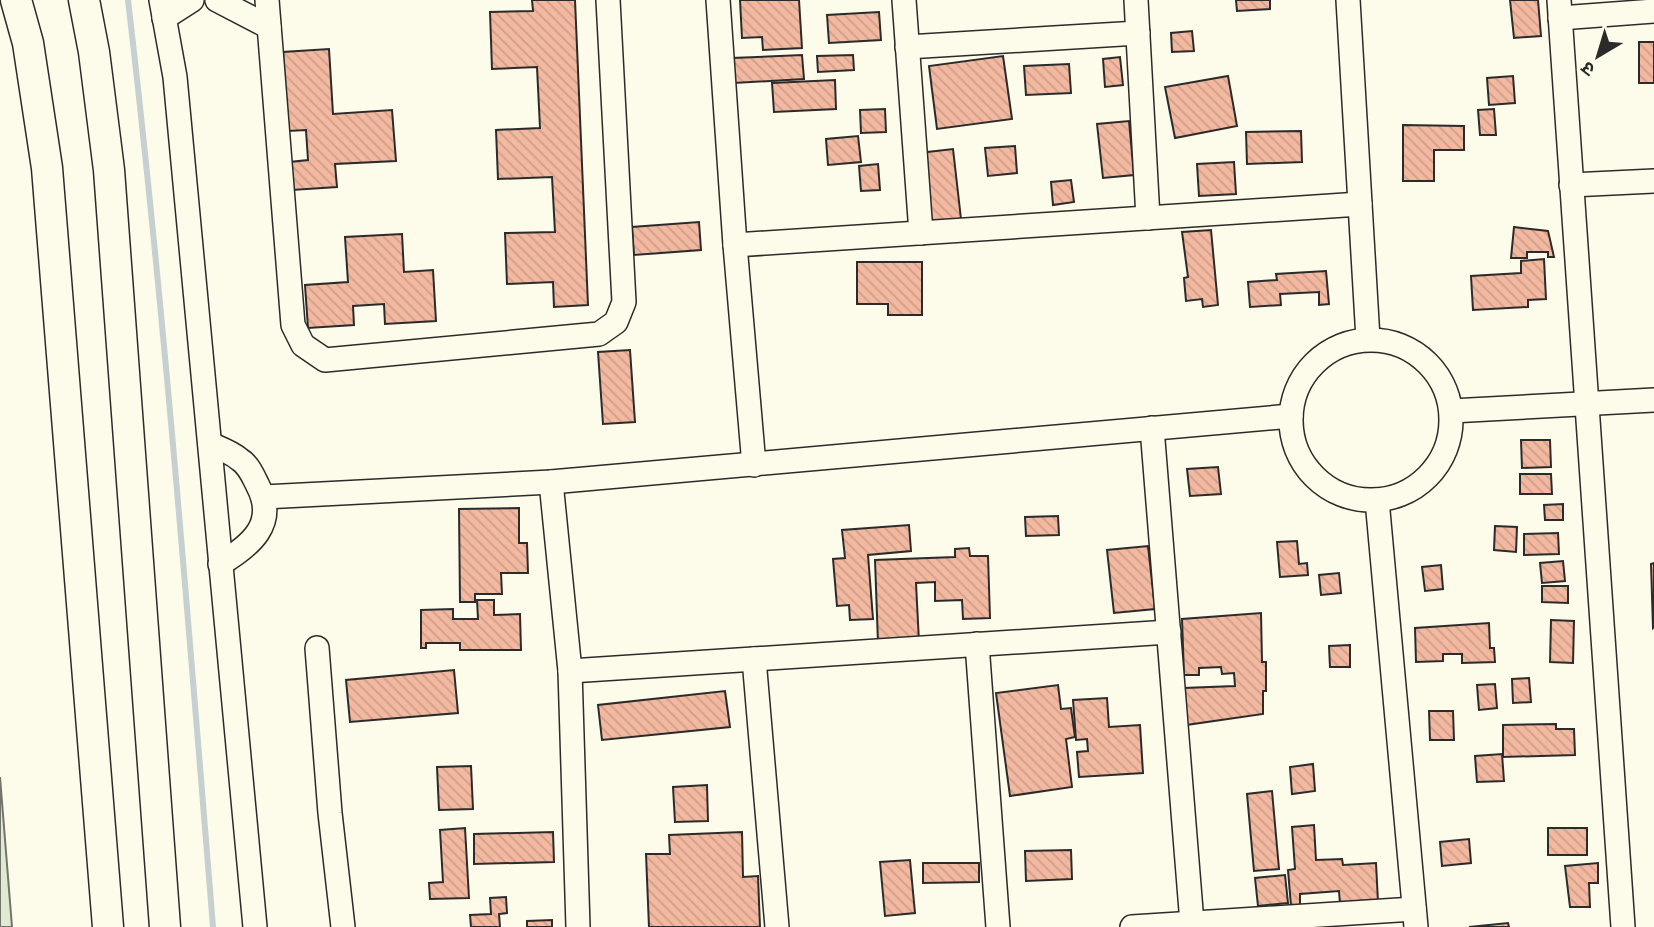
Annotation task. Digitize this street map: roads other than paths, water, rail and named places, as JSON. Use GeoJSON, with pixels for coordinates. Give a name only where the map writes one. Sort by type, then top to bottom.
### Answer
{"type":"FeatureCollection","features":[{"type":"Feature","properties":{"kind":"main road"},"geometry":{"type":"LineString","coordinates":[[16,0],[28,43],[47,168],[108,927]]}},
{"type":"Feature","properties":{"kind":"main road"},"geometry":{"type":"LineString","coordinates":[[83,0],[109,170],[165,927]]}},
{"type":"Feature","properties":{"kind":"street"},"geometry":{"type":"LineString","coordinates":[[191,0],[163,9],[176,77],[254,927]]}},
{"type":"Feature","properties":{"kind":"street"},"geometry":{"type":"LineString","coordinates":[[217,0],[269,27]]}},
{"type":"Feature","properties":{"kind":"street"},"geometry":{"type":"LineString","coordinates":[[267,0],[293,325],[303,345],[326,359],[599,334],[616,322],[624,302],[608,0]]}},
{"type":"Feature","properties":{"kind":"street"},"geometry":{"type":"LineString","coordinates":[[718,0],[754,465]]}},
{"type":"Feature","properties":{"kind":"street"},"geometry":{"type":"LineString","coordinates":[[904,0],[921,233]]}},
{"type":"Feature","properties":{"kind":"street"},"geometry":{"type":"LineString","coordinates":[[1136,0],[1148,218]]}},
{"type":"Feature","properties":{"kind":"street"},"geometry":{"type":"LineString","coordinates":[[1348,0],[1368,340]]}},
{"type":"Feature","properties":{"kind":"street"},"geometry":{"type":"LineString","coordinates":[[1623,927],[1559,9],[1654,11]]}},
{"type":"Feature","properties":{"kind":"street"},"geometry":{"type":"LineString","coordinates":[[907,47],[1138,33]]}},
{"type":"Feature","properties":{"kind":"street"},"geometry":{"type":"LineString","coordinates":[[1571,186],[1654,181]]}},
{"type":"Feature","properties":{"kind":"street"},"geometry":{"type":"LineString","coordinates":[[735,246],[1360,204]]}},
{"type":"Feature","properties":{"kind":"street"},"geometry":{"type":"LineString","coordinates":[[1368,340],[1388,341],[1407,348],[1423,359],[1437,374],[1446,391],[1451,411],[1450,437],[1441,461],[1424,481],[1402,495],[1377,500],[1350,497],[1325,486],[1306,467],[1294,443],[1291,416],[1295,393],[1307,372],[1324,355],[1345,344],[1368,340]]}},
{"type":"Feature","properties":{"kind":"street"},"geometry":{"type":"LineString","coordinates":[[1451,411],[1654,400]]}},
{"type":"Feature","properties":{"kind":"street"},"geometry":{"type":"LineString","coordinates":[[264,497],[551,482],[1291,416]]}},
{"type":"Feature","properties":{"kind":"street"},"geometry":{"type":"LineString","coordinates":[[1152,428],[1192,923]]}},
{"type":"Feature","properties":{"kind":"street"},"geometry":{"type":"LineString","coordinates":[[210,444],[239,458],[264,497],[263,524],[255,537],[244,550],[220,564]]}},
{"type":"Feature","properties":{"kind":"street"},"geometry":{"type":"LineString","coordinates":[[551,482],[570,671],[578,927]]}},
{"type":"Feature","properties":{"kind":"street"},"geometry":{"type":"LineString","coordinates":[[1132,927],[1415,918],[1377,500]]}},
{"type":"Feature","properties":{"kind":"street"},"geometry":{"type":"LineString","coordinates":[[570,671],[1168,632]]}},
{"type":"Feature","properties":{"kind":"street"},"geometry":{"type":"LineString","coordinates":[[977,644],[998,927]]}},
{"type":"Feature","properties":{"kind":"street"},"geometry":{"type":"LineString","coordinates":[[317,648],[330,813],[343,927]]}},
{"type":"Feature","properties":{"kind":"street"},"geometry":{"type":"LineString","coordinates":[[754,659],[776,927]]}},
{"type":"Feature","properties":{"kind":"waterway"},"geometry":{"type":"LineString","coordinates":[[128,0],[164,347],[213,927]]}}]}
